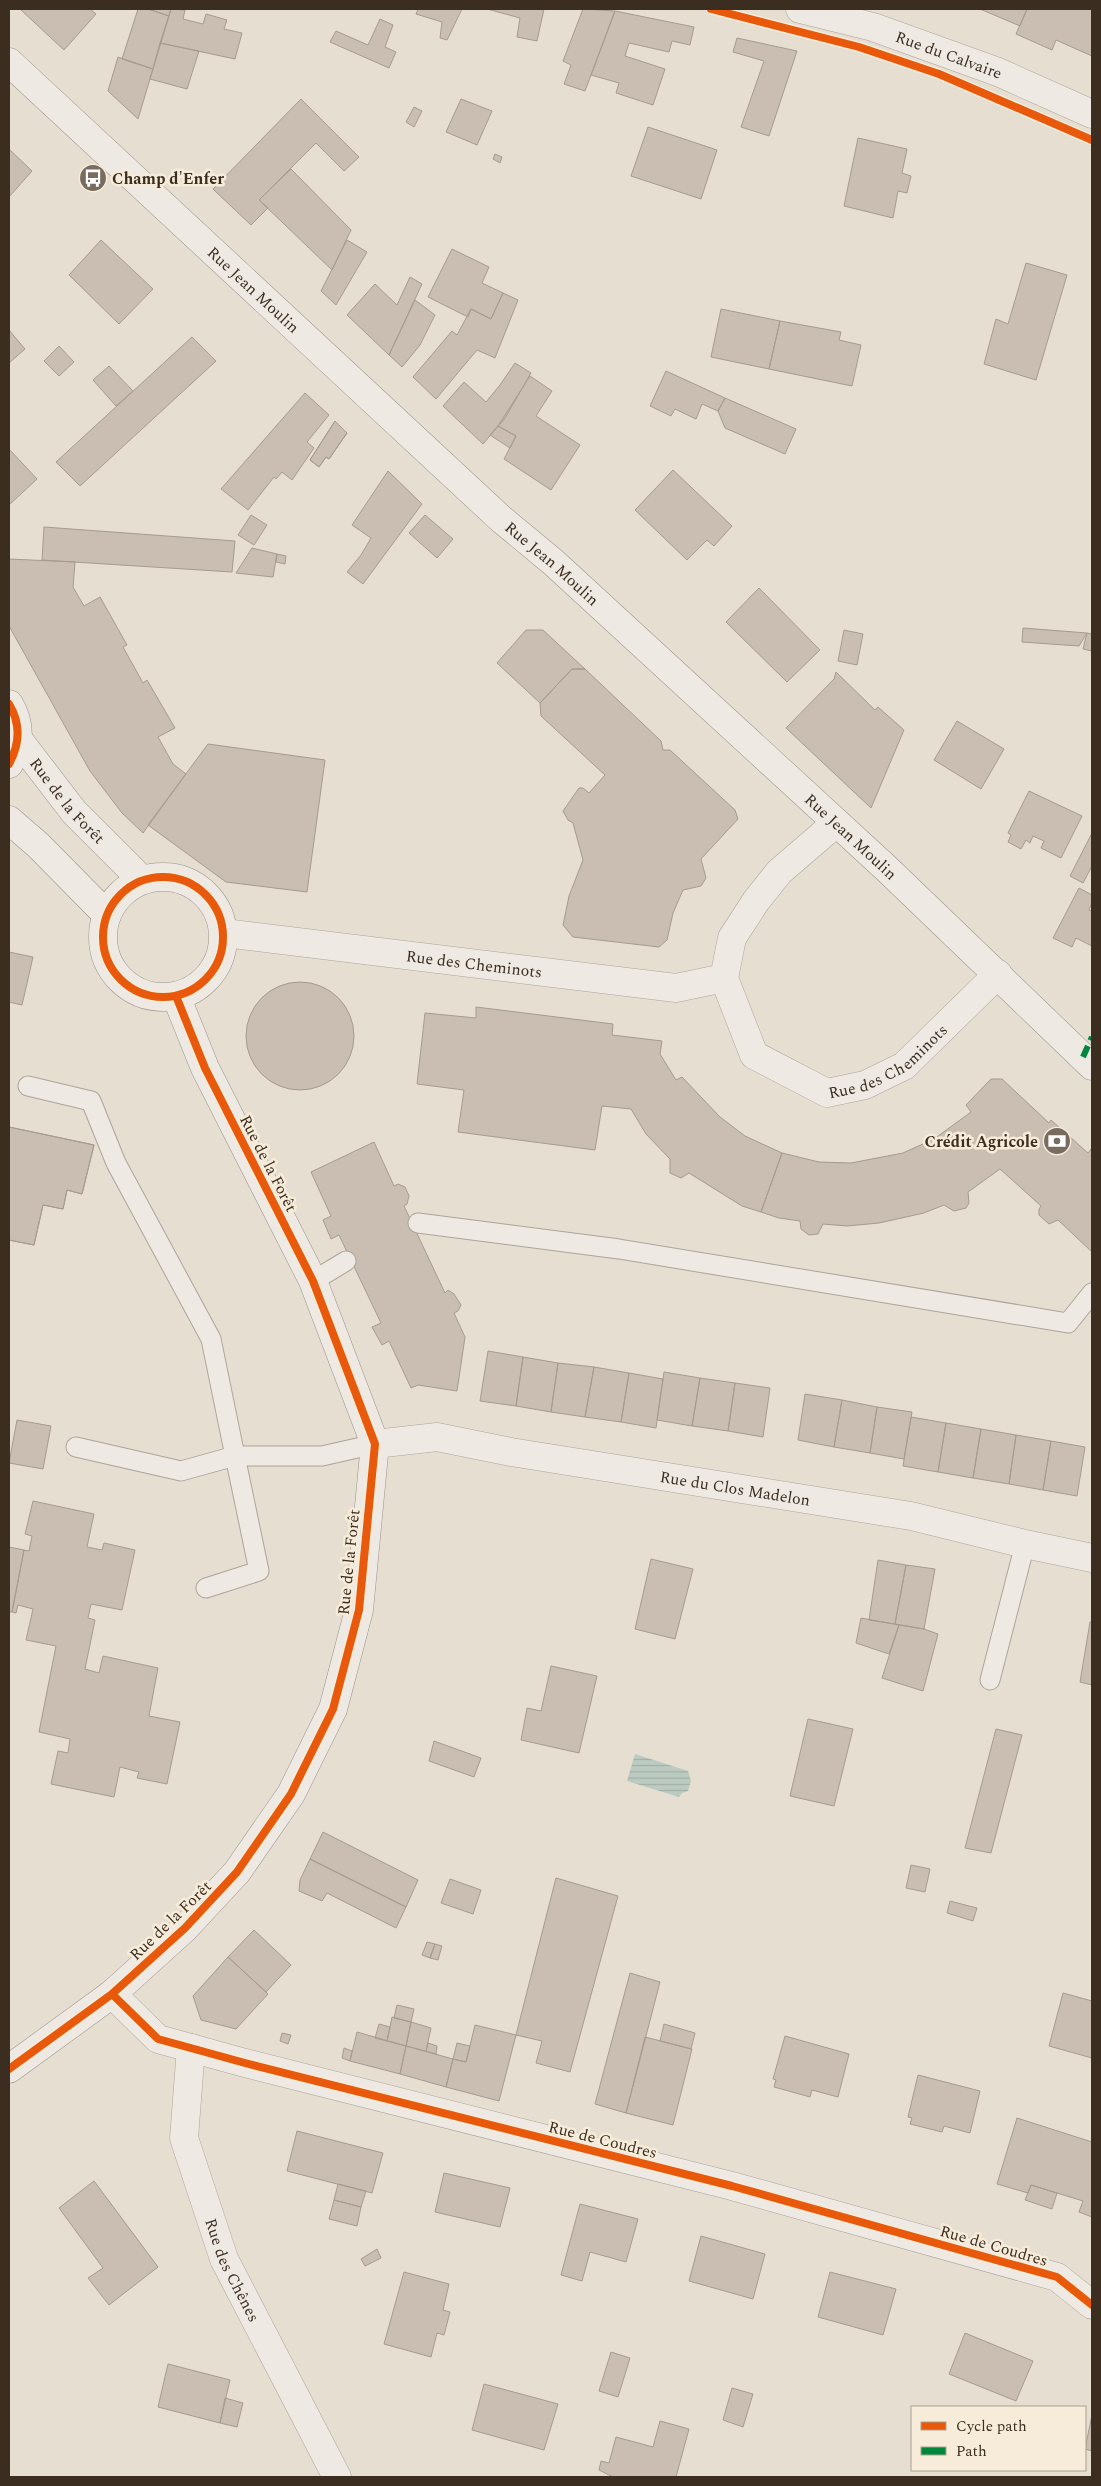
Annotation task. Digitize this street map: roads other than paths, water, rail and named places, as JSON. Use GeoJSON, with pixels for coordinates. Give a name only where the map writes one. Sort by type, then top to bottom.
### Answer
{"type":"FeatureCollection","features":[{"type":"Feature","properties":{"kind":"street","name":"Rue du Calvaire"},"geometry":{"type":"LineString","coordinates":[[800,9],[873,27],[998,72],[1092,114]]}},
{"type":"Feature","properties":{"kind":"street","name":"Rue Jean Moulin"},"geometry":{"type":"LineString","coordinates":[[9,62],[501,519],[553,562],[836,823],[998,974],[1092,1066]]}},
{"type":"Feature","properties":{"kind":"street","name":"Rue de la Forêt"},"geometry":{"type":"LineString","coordinates":[[9,704],[17,722],[14,751],[142,880]]}},
{"type":"Feature","properties":{"kind":"street"},"geometry":{"type":"LineString","coordinates":[[9,820],[38,845],[107,915]]}},
{"type":"Feature","properties":{"kind":"street"},"geometry":{"type":"LineString","coordinates":[[724,978],[732,938],[756,901],[779,872],[836,823]]}},
{"type":"Feature","properties":{"kind":"street"},"geometry":{"type":"LineString","coordinates":[[162,876],[181,879],[198,888],[212,901],[224,933],[220,958],[210,976],[195,989],[176,996],[157,998],[139,993],[123,983],[112,969],[104,952],[103,933],[107,915],[116,900],[127,888],[142,880],[162,876]]}},
{"type":"Feature","properties":{"kind":"street","name":"Rue des Cheminots"},"geometry":{"type":"LineString","coordinates":[[224,933],[676,988],[724,978],[754,1055],[827,1093],[864,1085],[904,1066],[998,974]]}},
{"type":"Feature","properties":{"kind":"street","name":"Rue de la Forêt"},"geometry":{"type":"LineString","coordinates":[[9,2069],[112,1994],[185,1928],[237,1872],[291,1794],[333,1709],[359,1610],[375,1444],[313,1281],[205,1068],[176,996]]}},
{"type":"Feature","properties":{"kind":"street","name":"Rue du Clos Madelon"},"geometry":{"type":"LineString","coordinates":[[375,1444],[437,1437],[521,1454],[911,1516],[1025,1544],[1092,1558]]}},
{"type":"Feature","properties":{"kind":"street","name":"Rue de Coudres"},"geometry":{"type":"LineString","coordinates":[[112,1994],[158,2039],[732,2186],[1038,2272],[1057,2278],[1092,2305]]}},
{"type":"Feature","properties":{"kind":"street","name":"Rue des Chênes"},"geometry":{"type":"LineString","coordinates":[[191,2048],[184,2138],[224,2259],[337,2477]]}},
{"type":"Feature","properties":{"kind":"lane"},"geometry":{"type":"LineString","coordinates":[[28,1086],[91,1101],[116,1163],[211,1339],[259,1571],[206,1588]]}},
{"type":"Feature","properties":{"kind":"lane"},"geometry":{"type":"LineString","coordinates":[[418,1223],[619,1249],[1068,1323],[1092,1294]]}},
{"type":"Feature","properties":{"kind":"lane"},"geometry":{"type":"LineString","coordinates":[[313,1281],[346,1261]]}},
{"type":"Feature","properties":{"kind":"lane"},"geometry":{"type":"LineString","coordinates":[[76,1447],[182,1471],[235,1456],[322,1456],[375,1444]]}},
{"type":"Feature","properties":{"kind":"lane"},"geometry":{"type":"LineString","coordinates":[[990,1680],[1025,1544]]}},
{"type":"Feature","properties":{"kind":"place","name":"Champ d'Enfer"},"geometry":{"type":"Point","coordinates":[93,178]}},
{"type":"Feature","properties":{"kind":"place","name":"Crédit Agricole"},"geometry":{"type":"Point","coordinates":[1057,1141]}}]}
